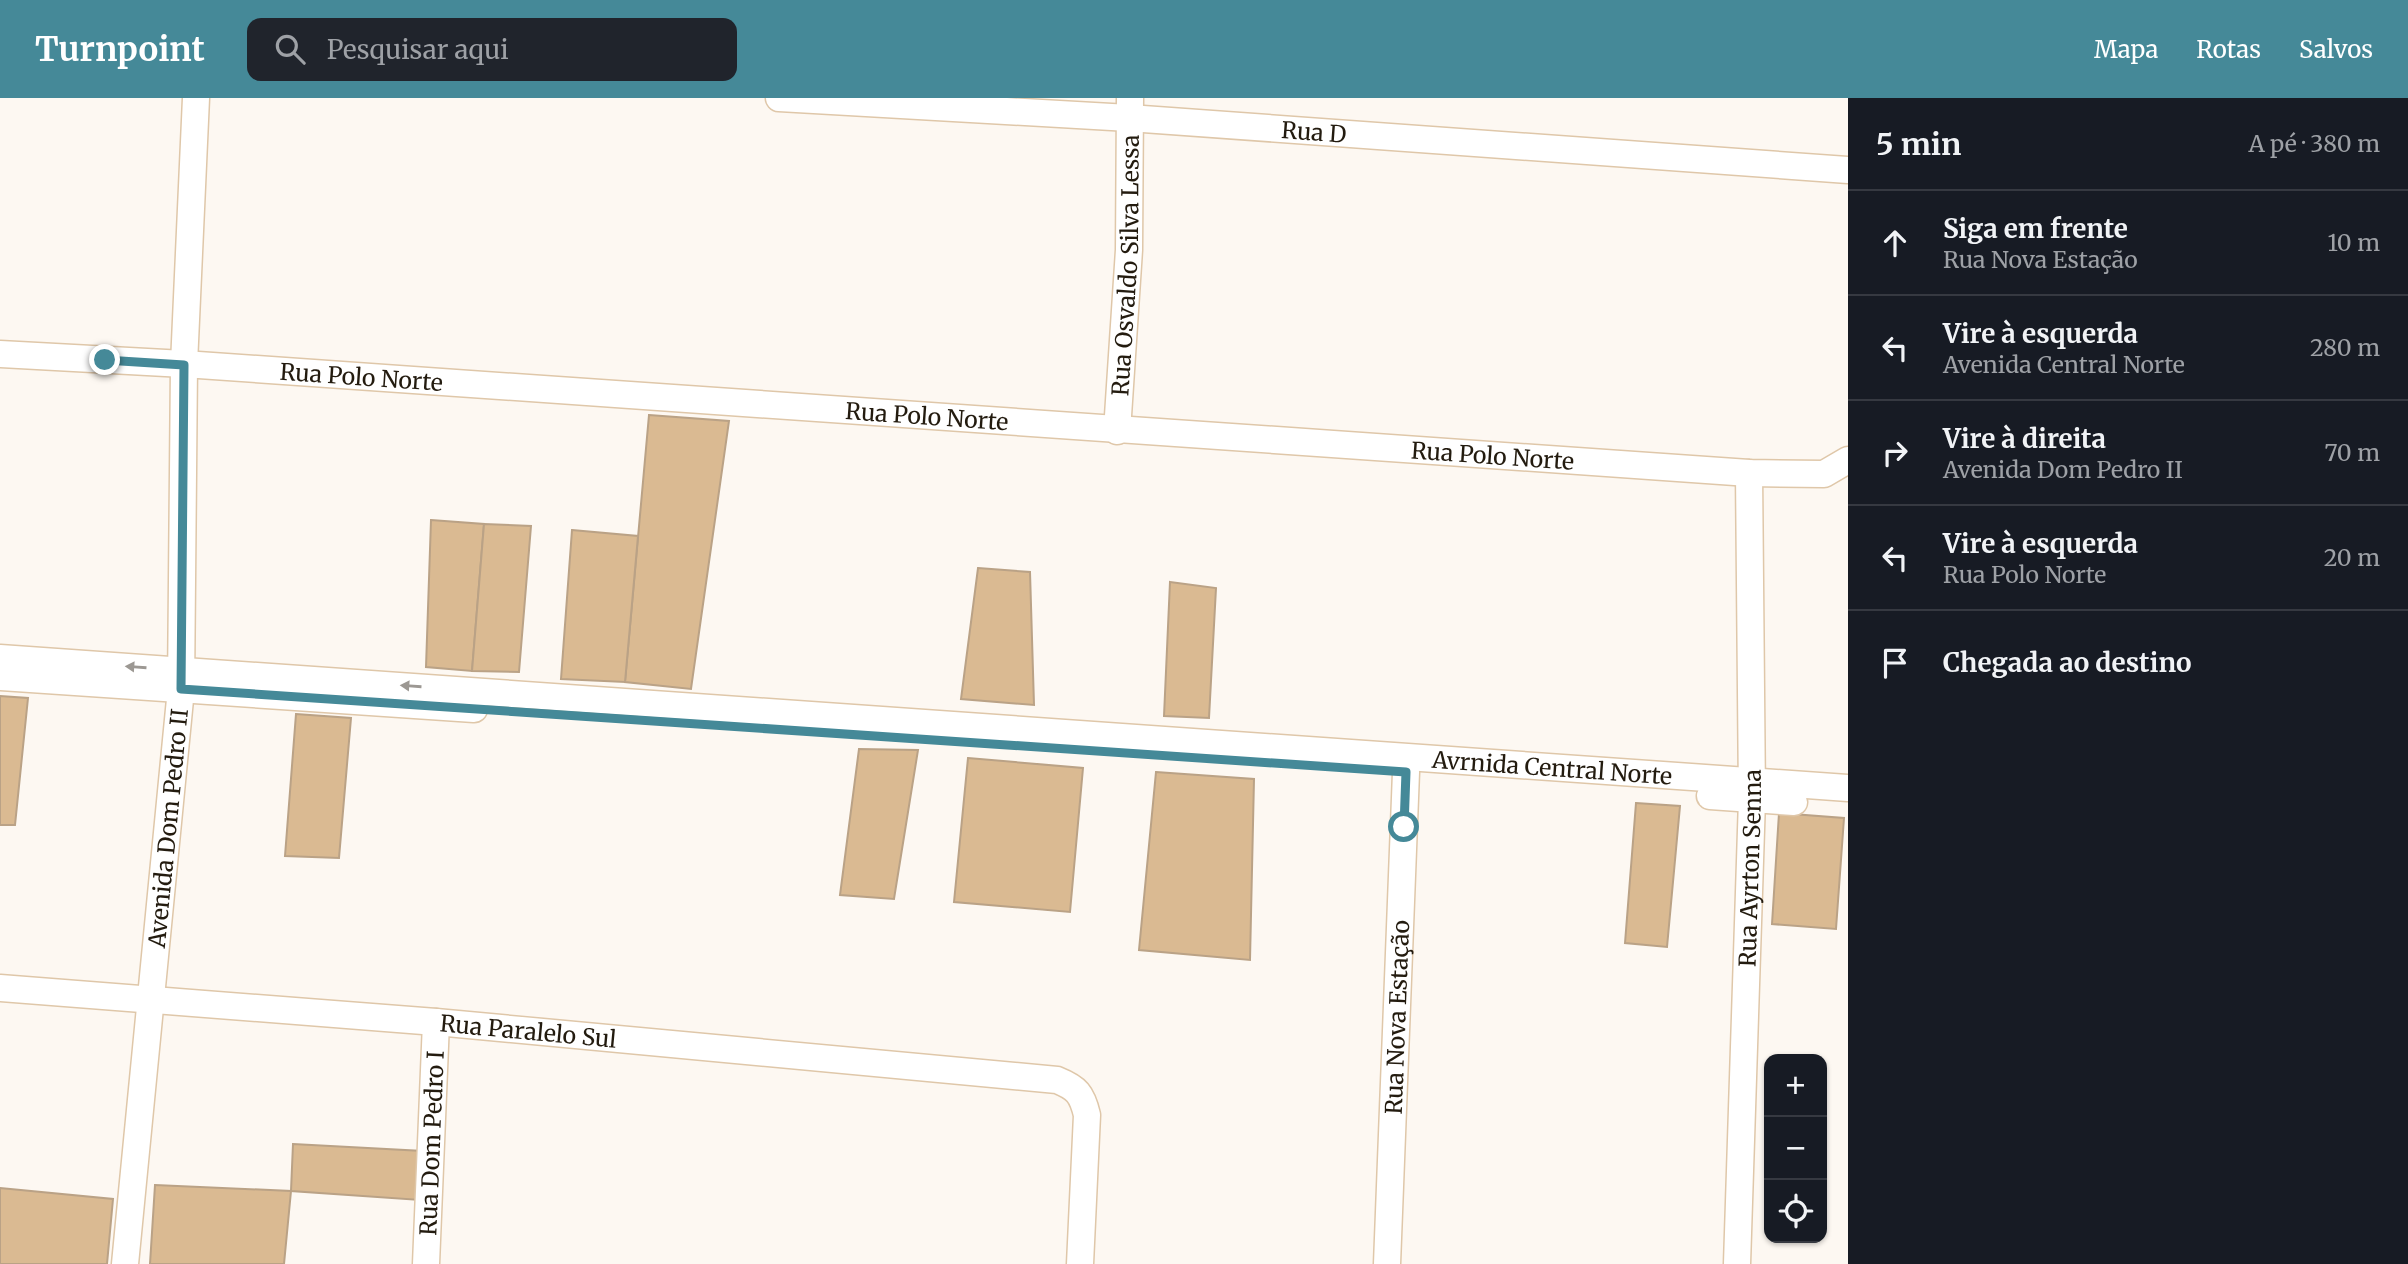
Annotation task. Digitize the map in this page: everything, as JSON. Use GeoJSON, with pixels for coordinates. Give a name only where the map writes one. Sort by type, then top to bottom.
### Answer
{"type":"FeatureCollection","features":[{"type":"Feature","properties":{"kind":"street","name":"Avenida Dom Pedro II"},"geometry":{"type":"LineString","coordinates":[[125,1264],[181,679],[184,365],[196,98]]}},
{"type":"Feature","properties":{"kind":"street","name":"Rua D"},"geometry":{"type":"LineString","coordinates":[[779,98],[1129,108],[1848,170]]}},
{"type":"Feature","properties":{"kind":"street","name":"Rua Osvaldo Silva Lessa"},"geometry":{"type":"LineString","coordinates":[[1117,431],[1129,250],[1129,108]]}},
{"type":"Feature","properties":{"kind":"street","name":"Rua Polo Norte"},"geometry":{"type":"LineString","coordinates":[[0,354],[1749,473],[1824,474],[1848,460]]}},
{"type":"Feature","properties":{"kind":"street","name":"Rua Ayrton Senna"},"geometry":{"type":"LineString","coordinates":[[1737,1264],[1752,790],[1749,473]]}},
{"type":"Feature","properties":{"kind":"street","name":"Avrnida Central Norte"},"geometry":{"type":"LineString","coordinates":[[0,657],[181,679],[1752,790],[1848,788]]}},
{"type":"Feature","properties":{"kind":"street"},"geometry":{"type":"LineString","coordinates":[[0,677],[181,679],[1406,772],[1752,790],[1848,805]]}},
{"type":"Feature","properties":{"kind":"street","name":"Rua Nova Estação"},"geometry":{"type":"LineString","coordinates":[[1387,1264],[1406,772]]}},
{"type":"Feature","properties":{"kind":"street","name":"Rua Paralelo Sul"},"geometry":{"type":"LineString","coordinates":[[0,988],[149,1002],[436,1022],[1057,1080],[1077,1088],[1083,1097],[1087,1115],[1080,1264]]}},
{"type":"Feature","properties":{"kind":"street","name":"Rua Dom Pedro I"},"geometry":{"type":"LineString","coordinates":[[426,1264],[436,1022]]}},
{"type":"Feature","properties":{"kind":"building"},"geometry":{"type":"Polygon","coordinates":[[[649,415],[729,421],[691,689],[625,682],[649,415]]]}},
{"type":"Feature","properties":{"kind":"building"},"geometry":{"type":"Polygon","coordinates":[[[431,520],[484,524],[472,671],[426,667],[431,520]]]}},
{"type":"Feature","properties":{"kind":"building"},"geometry":{"type":"Polygon","coordinates":[[[484,524],[531,526],[519,672],[472,671],[484,524]]]}},
{"type":"Feature","properties":{"kind":"building"},"geometry":{"type":"Polygon","coordinates":[[[572,530],[638,536],[625,682],[561,679],[572,530]]]}},
{"type":"Feature","properties":{"kind":"building"},"geometry":{"type":"Polygon","coordinates":[[[978,568],[1030,572],[1034,705],[961,699],[978,568]]]}},
{"type":"Feature","properties":{"kind":"building"},"geometry":{"type":"Polygon","coordinates":[[[1170,582],[1216,588],[1209,718],[1164,716],[1170,582]]]}},
{"type":"Feature","properties":{"kind":"building"},"geometry":{"type":"Polygon","coordinates":[[[0,696],[28,698],[15,825],[0,825],[0,696]]]}},
{"type":"Feature","properties":{"kind":"building"},"geometry":{"type":"Polygon","coordinates":[[[296,714],[351,718],[339,858],[285,856],[296,714]]]}},
{"type":"Feature","properties":{"kind":"building"},"geometry":{"type":"Polygon","coordinates":[[[859,749],[918,750],[894,899],[840,895],[859,749]]]}},
{"type":"Feature","properties":{"kind":"building"},"geometry":{"type":"Polygon","coordinates":[[[968,758],[1083,768],[1070,912],[954,902],[968,758]]]}},
{"type":"Feature","properties":{"kind":"building"},"geometry":{"type":"Polygon","coordinates":[[[1156,772],[1254,779],[1250,960],[1139,950],[1156,772]]]}},
{"type":"Feature","properties":{"kind":"building"},"geometry":{"type":"Polygon","coordinates":[[[1636,803],[1680,806],[1667,947],[1625,943],[1636,803]]]}},
{"type":"Feature","properties":{"kind":"building"},"geometry":{"type":"Polygon","coordinates":[[[1779,813],[1844,818],[1836,929],[1772,924],[1779,813]]]}},
{"type":"Feature","properties":{"kind":"building"},"geometry":{"type":"Polygon","coordinates":[[[293,1144],[423,1151],[420,1200],[291,1191],[293,1144]]]}},
{"type":"Feature","properties":{"kind":"building"},"geometry":{"type":"Polygon","coordinates":[[[155,1185],[291,1191],[284,1264],[150,1264],[155,1185]]]}},
{"type":"Feature","properties":{"kind":"building"},"geometry":{"type":"Polygon","coordinates":[[[0,1188],[113,1199],[107,1264],[0,1264],[0,1188]]]}},
{"type":"Feature","properties":{"kind":"route"},"geometry":{"type":"LineString","coordinates":[[105,360],[184,365],[181,689],[1406,772],[1404,827]]}}]}
